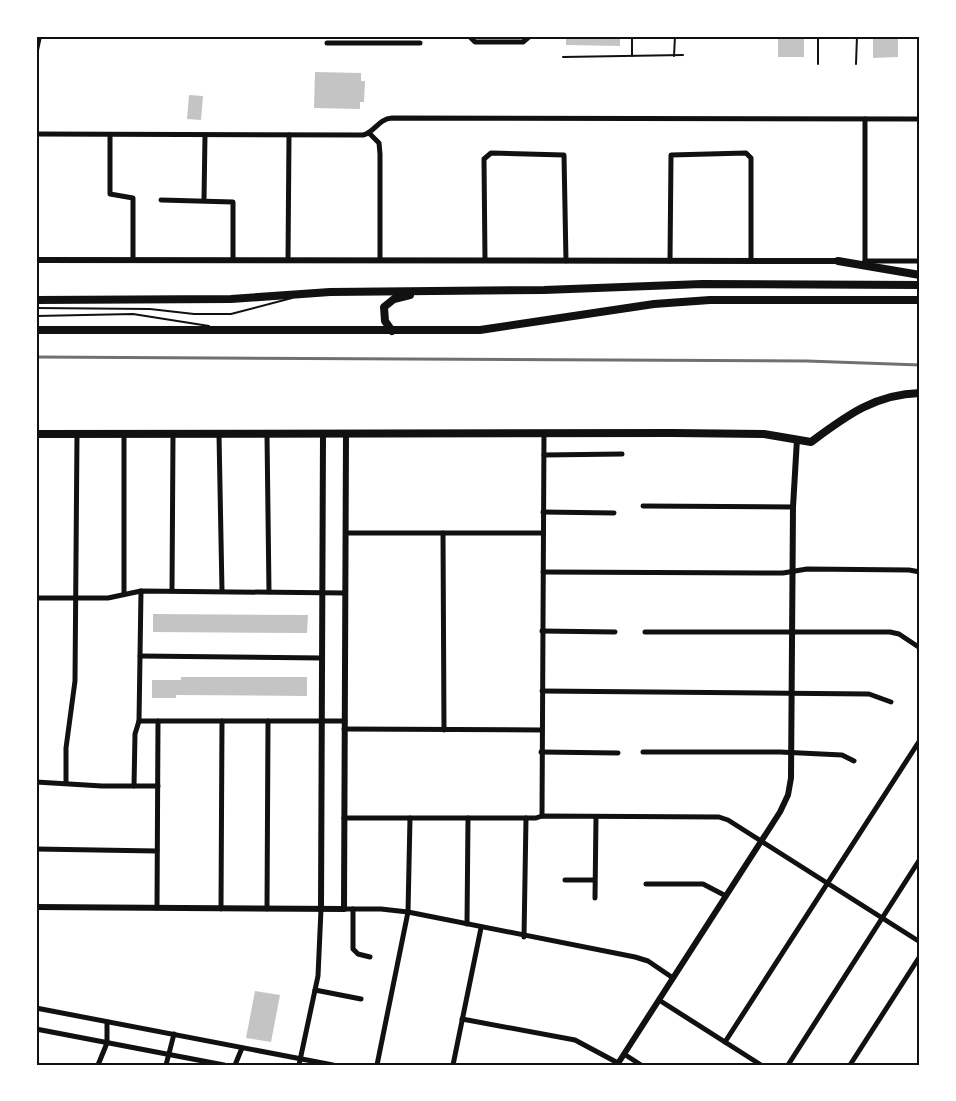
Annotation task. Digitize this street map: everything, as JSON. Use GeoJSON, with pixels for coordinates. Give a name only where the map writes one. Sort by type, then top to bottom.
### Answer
{"type":"FeatureCollection","features":[{"type":"Feature","properties":{"kind":"main road"},"geometry":{"type":"LineString","coordinates":[[838,261],[920,275]]}},
{"type":"Feature","properties":{"kind":"main road"},"geometry":{"type":"LineString","coordinates":[[36,300],[231,299],[330,292],[702,284],[920,285]]}},
{"type":"Feature","properties":{"kind":"main road"},"geometry":{"type":"LineString","coordinates":[[392,331],[383,312],[388,302],[426,291]]}},
{"type":"Feature","properties":{"kind":"main road"},"geometry":{"type":"LineString","coordinates":[[36,330],[480,330],[700,300],[920,300]]}},
{"type":"Feature","properties":{"kind":"main road"},"geometry":{"type":"LineString","coordinates":[[36,434],[755,434],[811,442],[862,406],[899,393],[920,393]]}},
{"type":"Feature","properties":{"kind":"street"},"geometry":{"type":"LineString","coordinates":[[36,50],[39,36]]}},
{"type":"Feature","properties":{"kind":"street"},"geometry":{"type":"LineString","coordinates":[[469,36],[475,42],[523,42],[531,36]]}},
{"type":"Feature","properties":{"kind":"street"},"geometry":{"type":"LineString","coordinates":[[327,43],[342,39],[420,43]]}},
{"type":"Feature","properties":{"kind":"street"},"geometry":{"type":"LineString","coordinates":[[36,134],[369,133],[383,120],[392,118],[920,119]]}},
{"type":"Feature","properties":{"kind":"street"},"geometry":{"type":"LineString","coordinates":[[865,119],[865,261]]}},
{"type":"Feature","properties":{"kind":"street"},"geometry":{"type":"LineString","coordinates":[[369,133],[380,147],[380,260]]}},
{"type":"Feature","properties":{"kind":"street"},"geometry":{"type":"LineString","coordinates":[[110,135],[111,194],[133,198],[133,260]]}},
{"type":"Feature","properties":{"kind":"street"},"geometry":{"type":"LineString","coordinates":[[204,200],[205,135]]}},
{"type":"Feature","properties":{"kind":"street"},"geometry":{"type":"LineString","coordinates":[[288,260],[289,135]]}},
{"type":"Feature","properties":{"kind":"street"},"geometry":{"type":"LineString","coordinates":[[485,261],[486,154],[564,155],[566,261]]}},
{"type":"Feature","properties":{"kind":"street"},"geometry":{"type":"LineString","coordinates":[[670,261],[671,155],[750,155],[751,261]]}},
{"type":"Feature","properties":{"kind":"street"},"geometry":{"type":"LineString","coordinates":[[161,200],[233,201],[233,260]]}},
{"type":"Feature","properties":{"kind":"street"},"geometry":{"type":"LineString","coordinates":[[36,260],[920,261]]}},
{"type":"Feature","properties":{"kind":"street"},"geometry":{"type":"LineString","coordinates":[[542,816],[544,433]]}},
{"type":"Feature","properties":{"kind":"street"},"geometry":{"type":"LineString","coordinates":[[66,782],[66,748],[75,681],[77,435]]}},
{"type":"Feature","properties":{"kind":"street"},"geometry":{"type":"LineString","coordinates":[[124,435],[124,594]]}},
{"type":"Feature","properties":{"kind":"street"},"geometry":{"type":"LineString","coordinates":[[172,591],[173,435]]}},
{"type":"Feature","properties":{"kind":"street"},"geometry":{"type":"LineString","coordinates":[[219,435],[222,591]]}},
{"type":"Feature","properties":{"kind":"street"},"geometry":{"type":"LineString","coordinates":[[267,435],[269,592]]}},
{"type":"Feature","properties":{"kind":"street"},"geometry":{"type":"LineString","coordinates":[[300,1062],[315,990],[321,947],[323,435]]}},
{"type":"Feature","properties":{"kind":"street"},"geometry":{"type":"LineString","coordinates":[[344,909],[346,435]]}},
{"type":"Feature","properties":{"kind":"street"},"geometry":{"type":"LineString","coordinates":[[462,1019],[575,1040],[594,1047],[617,1064],[762,840],[788,795],[791,754],[793,507],[797,439]]}},
{"type":"Feature","properties":{"kind":"street"},"geometry":{"type":"LineString","coordinates":[[544,455],[622,454]]}},
{"type":"Feature","properties":{"kind":"street"},"geometry":{"type":"LineString","coordinates":[[643,506],[793,507]]}},
{"type":"Feature","properties":{"kind":"street"},"geometry":{"type":"LineString","coordinates":[[543,512],[614,513]]}},
{"type":"Feature","properties":{"kind":"street"},"geometry":{"type":"LineString","coordinates":[[346,533],[543,533]]}},
{"type":"Feature","properties":{"kind":"street"},"geometry":{"type":"LineString","coordinates":[[443,533],[444,730]]}},
{"type":"Feature","properties":{"kind":"street"},"geometry":{"type":"LineString","coordinates":[[543,572],[792,572],[833,569],[920,572]]}},
{"type":"Feature","properties":{"kind":"street"},"geometry":{"type":"LineString","coordinates":[[36,598],[108,598],[141,591],[345,593]]}},
{"type":"Feature","properties":{"kind":"street"},"geometry":{"type":"LineString","coordinates":[[134,786],[135,734],[139,721],[141,591]]}},
{"type":"Feature","properties":{"kind":"street"},"geometry":{"type":"LineString","coordinates":[[542,631],[615,632]]}},
{"type":"Feature","properties":{"kind":"street"},"geometry":{"type":"LineString","coordinates":[[645,632],[890,632],[899,634],[920,648]]}},
{"type":"Feature","properties":{"kind":"street"},"geometry":{"type":"LineString","coordinates":[[140,657],[322,658]]}},
{"type":"Feature","properties":{"kind":"street"},"geometry":{"type":"LineString","coordinates":[[542,691],[875,695],[891,702]]}},
{"type":"Feature","properties":{"kind":"street"},"geometry":{"type":"LineString","coordinates":[[139,721],[345,721]]}},
{"type":"Feature","properties":{"kind":"street"},"geometry":{"type":"LineString","coordinates":[[157,908],[158,721]]}},
{"type":"Feature","properties":{"kind":"street"},"geometry":{"type":"LineString","coordinates":[[221,909],[222,721]]}},
{"type":"Feature","properties":{"kind":"street"},"geometry":{"type":"LineString","coordinates":[[267,909],[268,721]]}},
{"type":"Feature","properties":{"kind":"street"},"geometry":{"type":"LineString","coordinates":[[344,729],[542,730]]}},
{"type":"Feature","properties":{"kind":"street"},"geometry":{"type":"LineString","coordinates":[[725,1042],[920,740]]}},
{"type":"Feature","properties":{"kind":"street"},"geometry":{"type":"LineString","coordinates":[[541,752],[618,753]]}},
{"type":"Feature","properties":{"kind":"street"},"geometry":{"type":"LineString","coordinates":[[643,752],[842,755],[854,761]]}},
{"type":"Feature","properties":{"kind":"street"},"geometry":{"type":"LineString","coordinates":[[36,782],[66,782],[102,786],[158,786]]}},
{"type":"Feature","properties":{"kind":"street"},"geometry":{"type":"LineString","coordinates":[[595,898],[596,817]]}},
{"type":"Feature","properties":{"kind":"street"},"geometry":{"type":"LineString","coordinates":[[344,818],[719,817],[729,820],[762,840],[920,942]]}},
{"type":"Feature","properties":{"kind":"street"},"geometry":{"type":"LineString","coordinates":[[377,1065],[408,912],[410,818]]}},
{"type":"Feature","properties":{"kind":"street"},"geometry":{"type":"LineString","coordinates":[[466,924],[468,818]]}},
{"type":"Feature","properties":{"kind":"street"},"geometry":{"type":"LineString","coordinates":[[524,937],[526,818]]}},
{"type":"Feature","properties":{"kind":"street"},"geometry":{"type":"LineString","coordinates":[[36,849],[157,851]]}},
{"type":"Feature","properties":{"kind":"street"},"geometry":{"type":"LineString","coordinates":[[788,1065],[920,859]]}},
{"type":"Feature","properties":{"kind":"street"},"geometry":{"type":"LineString","coordinates":[[565,880],[594,880]]}},
{"type":"Feature","properties":{"kind":"street"},"geometry":{"type":"LineString","coordinates":[[646,884],[703,884],[726,896]]}},
{"type":"Feature","properties":{"kind":"street"},"geometry":{"type":"LineString","coordinates":[[36,907],[353,909],[408,912],[524,937],[639,958],[673,978]]}},
{"type":"Feature","properties":{"kind":"street"},"geometry":{"type":"LineString","coordinates":[[353,909],[353,949],[358,954],[370,957]]}},
{"type":"Feature","properties":{"kind":"street"},"geometry":{"type":"LineString","coordinates":[[453,1065],[481,928]]}},
{"type":"Feature","properties":{"kind":"street"},"geometry":{"type":"LineString","coordinates":[[850,1065],[920,956]]}},
{"type":"Feature","properties":{"kind":"street"},"geometry":{"type":"LineString","coordinates":[[315,990],[361,999]]}},
{"type":"Feature","properties":{"kind":"street"},"geometry":{"type":"LineString","coordinates":[[659,1000],[761,1065]]}},
{"type":"Feature","properties":{"kind":"street"},"geometry":{"type":"LineString","coordinates":[[36,1008],[242,1047],[300,1062],[333,1065]]}},
{"type":"Feature","properties":{"kind":"street"},"geometry":{"type":"LineString","coordinates":[[98,1065],[107,1043],[107,1022]]}},
{"type":"Feature","properties":{"kind":"street"},"geometry":{"type":"LineString","coordinates":[[36,1029],[224,1065]]}},
{"type":"Feature","properties":{"kind":"street"},"geometry":{"type":"LineString","coordinates":[[166,1065],[174,1034]]}},
{"type":"Feature","properties":{"kind":"street"},"geometry":{"type":"LineString","coordinates":[[235,1065],[242,1047]]}},
{"type":"Feature","properties":{"kind":"street"},"geometry":{"type":"LineString","coordinates":[[624,1054],[641,1065]]}},
{"type":"Feature","properties":{"kind":"lane"},"geometry":{"type":"LineString","coordinates":[[632,36],[632,56]]}},
{"type":"Feature","properties":{"kind":"lane"},"geometry":{"type":"LineString","coordinates":[[674,56],[675,36]]}},
{"type":"Feature","properties":{"kind":"lane"},"geometry":{"type":"LineString","coordinates":[[818,36],[818,64]]}},
{"type":"Feature","properties":{"kind":"lane"},"geometry":{"type":"LineString","coordinates":[[856,64],[857,36]]}},
{"type":"Feature","properties":{"kind":"lane"},"geometry":{"type":"LineString","coordinates":[[563,57],[683,55]]}},
{"type":"Feature","properties":{"kind":"lane"},"geometry":{"type":"LineString","coordinates":[[36,308],[150,309],[194,314],[231,314],[298,297],[330,292]]}},
{"type":"Feature","properties":{"kind":"lane"},"geometry":{"type":"LineString","coordinates":[[36,316],[134,314],[167,317],[228,331]]}},
{"type":"Feature","properties":{"kind":"building"},"geometry":{"type":"Polygon","coordinates":[[[566,36],[620,36],[620,46],[566,45],[566,36]]]}},
{"type":"Feature","properties":{"kind":"building"},"geometry":{"type":"Polygon","coordinates":[[[778,36],[804,36],[804,57],[778,57],[778,36]]]}},
{"type":"Feature","properties":{"kind":"building"},"geometry":{"type":"Polygon","coordinates":[[[873,36],[898,36],[898,57],[873,58],[873,36]]]}},
{"type":"Feature","properties":{"kind":"building"},"geometry":{"type":"Polygon","coordinates":[[[315,72],[361,73],[361,81],[365,81],[364,102],[360,102],[360,109],[314,108],[315,72]]]}},
{"type":"Feature","properties":{"kind":"building"},"geometry":{"type":"Polygon","coordinates":[[[189,95],[203,96],[201,120],[187,119],[189,95]]]}},
{"type":"Feature","properties":{"kind":"building"},"geometry":{"type":"Polygon","coordinates":[[[153,614],[308,615],[307,633],[153,632],[153,614]]]}},
{"type":"Feature","properties":{"kind":"building"},"geometry":{"type":"Polygon","coordinates":[[[181,677],[307,677],[307,696],[176,695],[176,698],[152,698],[152,680],[181,680],[181,677]]]}},
{"type":"Feature","properties":{"kind":"building"},"geometry":{"type":"Polygon","coordinates":[[[255,991],[280,995],[271,1042],[246,1038],[255,991]]]}},
{"type":"Feature","properties":{"kind":"railway"},"geometry":{"type":"LineString","coordinates":[[36,357],[807,361],[920,365]]}}]}
